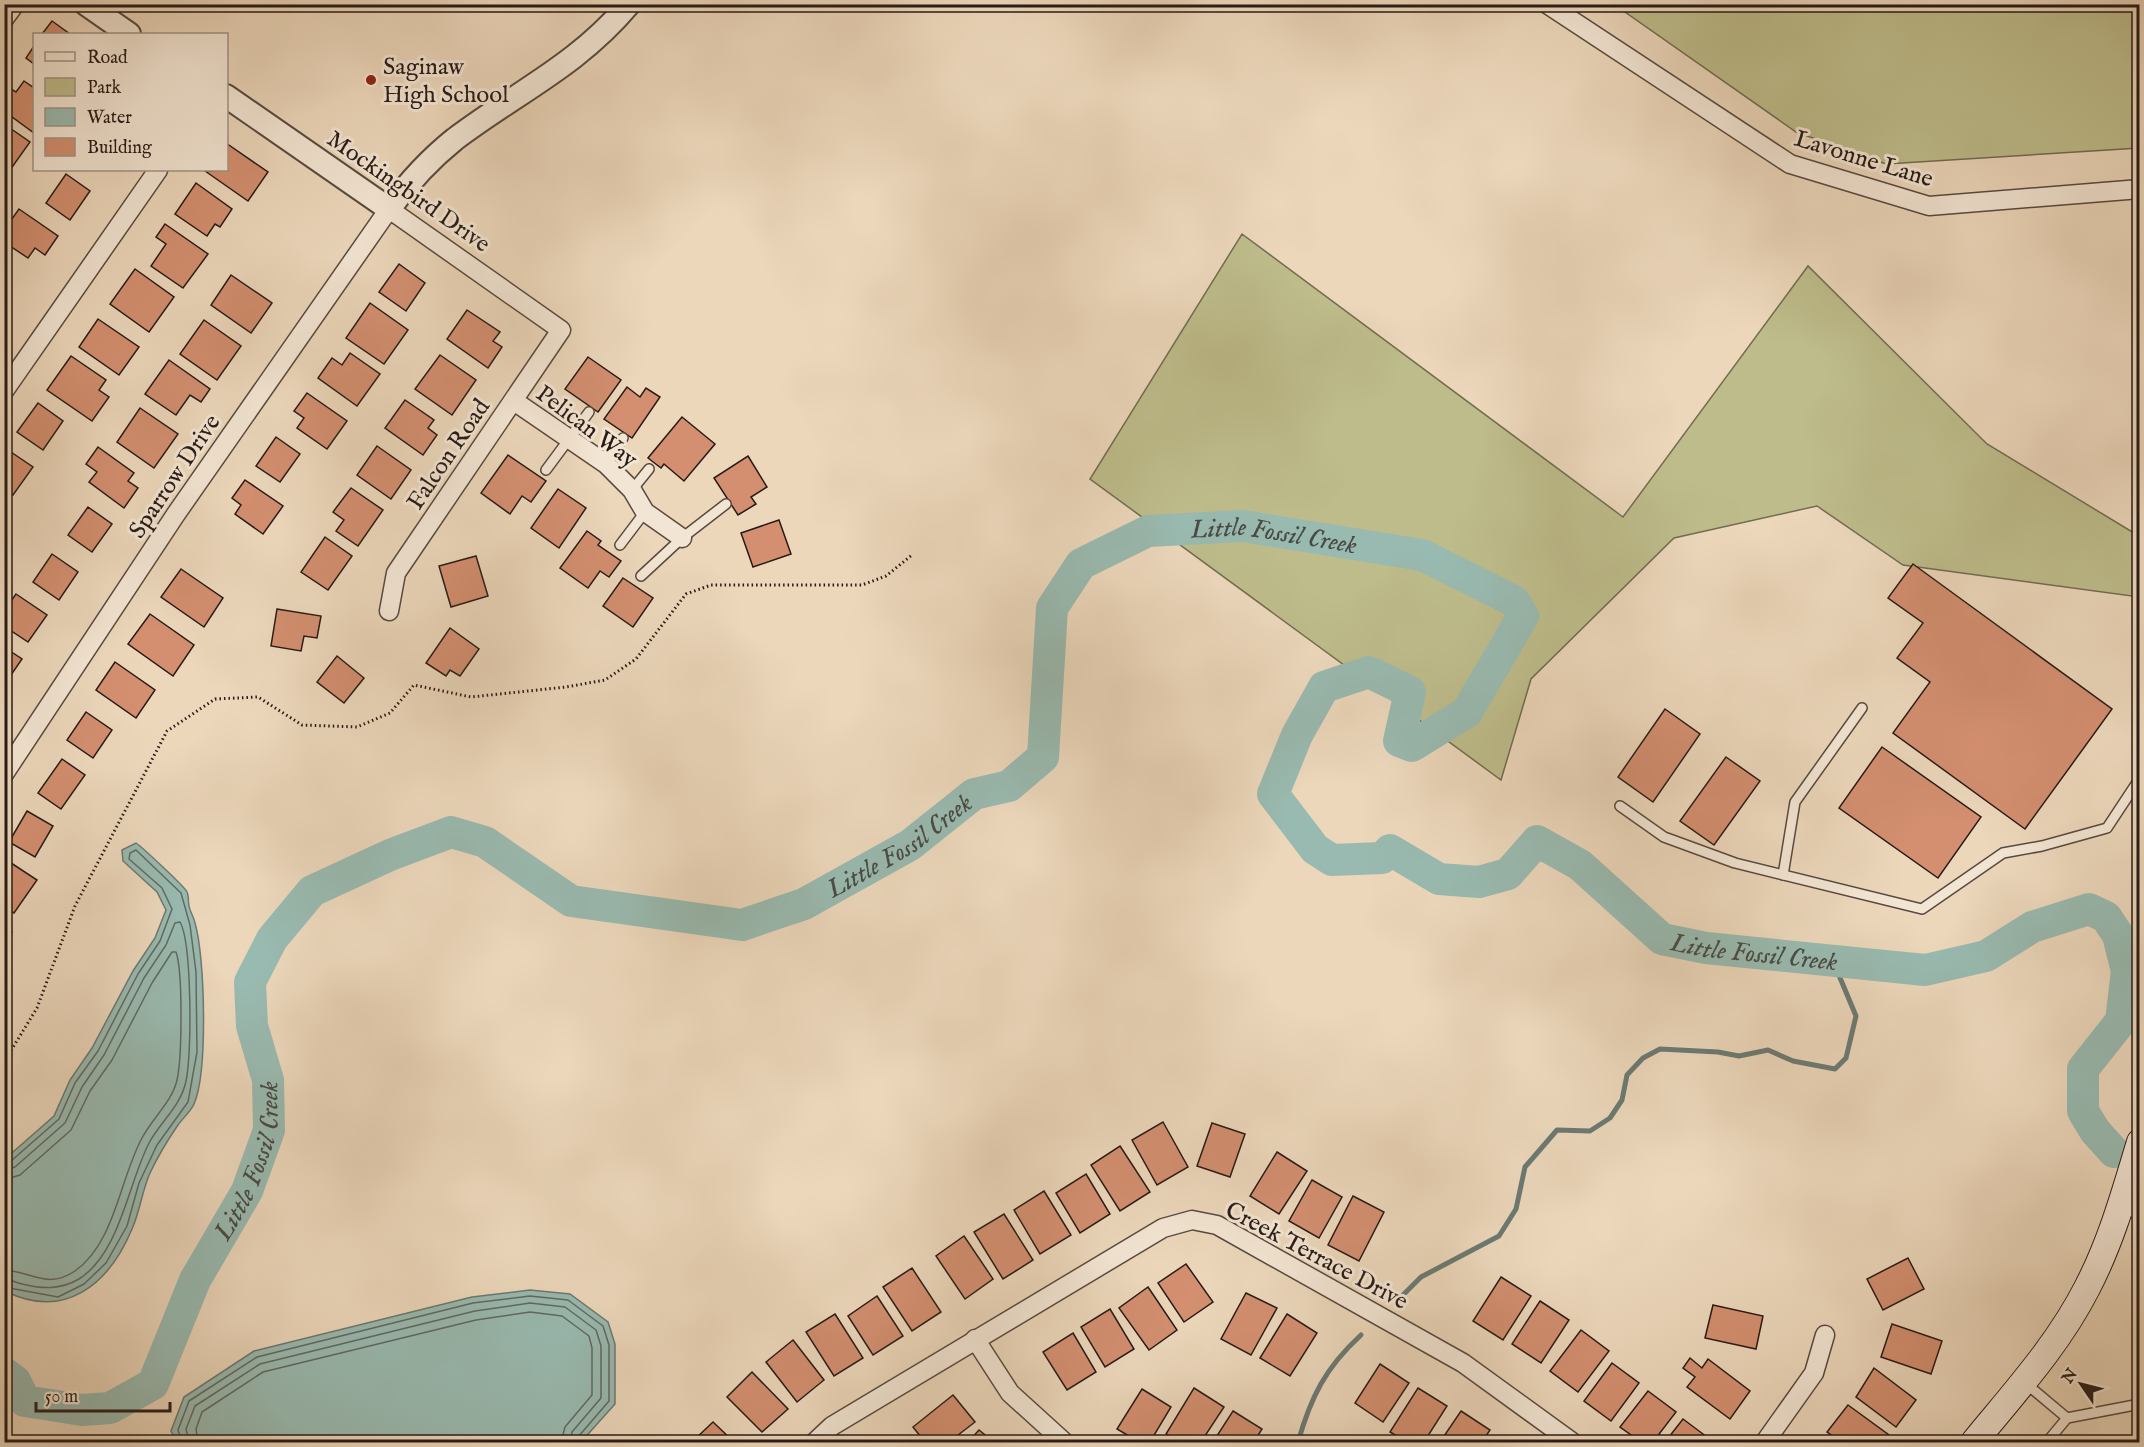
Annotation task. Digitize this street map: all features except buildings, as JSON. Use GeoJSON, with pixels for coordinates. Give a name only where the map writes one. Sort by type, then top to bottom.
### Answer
{"type":"FeatureCollection","features":[{"type":"Feature","properties":{"kind":"main road"},"geometry":{"type":"LineString","coordinates":[[1974,1443],[2059,1336],[2086,1290],[2107,1245],[2130,1210],[2139,1142]]}},
{"type":"Feature","properties":{"kind":"street"},"geometry":{"type":"LineString","coordinates":[[4,19],[15,4]]}},
{"type":"Feature","properties":{"kind":"street"},"geometry":{"type":"LineString","coordinates":[[86,4],[128,33]]}},
{"type":"Feature","properties":{"kind":"street"},"geometry":{"type":"LineString","coordinates":[[389,209],[417,174],[454,140],[575,58],[629,4]]}},
{"type":"Feature","properties":{"kind":"street","name":"Lavonne Lane"},"geometry":{"type":"LineString","coordinates":[[1547,4],[1790,164],[1929,206],[2139,189]]}},
{"type":"Feature","properties":{"kind":"street","name":"Mockingbird Drive"},"geometry":{"type":"LineString","coordinates":[[228,97],[561,330]]}},
{"type":"Feature","properties":{"kind":"street"},"geometry":{"type":"LineString","coordinates":[[4,390],[158,171]]}},
{"type":"Feature","properties":{"kind":"street","name":"Sparrow Drive"},"geometry":{"type":"LineString","coordinates":[[4,774],[176,514],[389,209]]}},
{"type":"Feature","properties":{"kind":"street","name":"Falcon Road"},"geometry":{"type":"LineString","coordinates":[[389,611],[396,573],[561,330]]}},
{"type":"Feature","properties":{"kind":"street","name":"Pelican Way"},"geometry":{"type":"LineString","coordinates":[[514,401],[606,464],[632,490],[645,512],[682,538]]}},
{"type":"Feature","properties":{"kind":"street","name":"Creek Terrace Drive"},"geometry":{"type":"LineString","coordinates":[[815,1443],[832,1426],[975,1339],[1163,1228],[1191,1220],[1217,1225],[1463,1363],[1572,1443]]}},
{"type":"Feature","properties":{"kind":"street"},"geometry":{"type":"LineString","coordinates":[[1765,1443],[1814,1373],[1825,1335]]}},
{"type":"Feature","properties":{"kind":"street"},"geometry":{"type":"LineString","coordinates":[[975,1339],[1010,1393],[1064,1443]]}},
{"type":"Feature","properties":{"kind":"lane"},"geometry":{"type":"LineString","coordinates":[[546,470],[589,412]]}},
{"type":"Feature","properties":{"kind":"lane"},"geometry":{"type":"LineString","coordinates":[[606,464],[623,438]]}},
{"type":"Feature","properties":{"kind":"lane"},"geometry":{"type":"LineString","coordinates":[[632,490],[649,469]]}},
{"type":"Feature","properties":{"kind":"lane"},"geometry":{"type":"LineString","coordinates":[[641,576],[682,538],[726,504]]}},
{"type":"Feature","properties":{"kind":"lane"},"geometry":{"type":"LineString","coordinates":[[620,545],[645,512]]}},
{"type":"Feature","properties":{"kind":"lane"},"geometry":{"type":"LineString","coordinates":[[1783,874],[1795,802],[1862,708]]}},
{"type":"Feature","properties":{"kind":"lane"},"geometry":{"type":"LineString","coordinates":[[1620,806],[1664,837],[1735,863],[1922,909],[2003,853],[2042,846],[2107,828],[2139,778]]}},
{"type":"Feature","properties":{"kind":"lane"},"geometry":{"type":"LineString","coordinates":[[2024,1382],[2067,1418]]}},
{"type":"Feature","properties":{"kind":"lane"},"geometry":{"type":"LineString","coordinates":[[2047,1443],[2067,1418],[2139,1404]]}},
{"type":"Feature","properties":{"kind":"path"},"geometry":{"type":"LineString","coordinates":[[4,1062],[37,1008],[75,906],[168,731],[215,699],[258,697],[302,725],[357,727],[390,713],[414,685],[471,697],[566,687],[605,680],[636,659],[686,594],[711,585],[862,585],[886,576],[912,555]]}},
{"type":"Feature","properties":{"kind":"green space"},"geometry":{"type":"Polygon","coordinates":[[[1615,5],[2139,5],[2139,148],[1886,164],[1796,132],[1615,5]]]}},
{"type":"Feature","properties":{"kind":"green space"},"geometry":{"type":"Polygon","coordinates":[[[1242,234],[1623,517],[1808,266],[1987,444],[2139,536],[2139,597],[1903,565],[1817,506],[1674,538],[1531,679],[1501,780],[1090,479],[1242,234]]]}},
{"type":"Feature","properties":{"kind":"water"},"geometry":{"type":"Polygon","coordinates":[[[136,843],[188,894],[198,939],[203,987],[203,1042],[198,1088],[193,1107],[174,1131],[153,1167],[132,1229],[111,1266],[98,1281],[82,1292],[65,1299],[47,1302],[27,1299],[5,1291],[5,1159],[54,1116],[70,1080],[92,1048],[133,971],[155,938],[166,910],[157,892],[123,861],[122,850],[136,843]]]}},
{"type":"Feature","properties":{"kind":"water"},"geometry":{"type":"Polygon","coordinates":[[[530,1290],[570,1294],[608,1322],[615,1344],[615,1404],[581,1442],[177,1442],[171,1431],[184,1397],[254,1351],[472,1297],[530,1290]]]}},
{"type":"Feature","properties":{"kind":"waterway","name":"Little Fossil Creek"},"geometry":{"type":"LineString","coordinates":[[4,1373],[15,1381],[25,1401],[82,1410],[110,1408],[153,1384],[195,1280],[247,1191],[269,1130],[268,1080],[252,1026],[250,982],[272,939],[312,891],[390,855],[451,832],[485,842],[571,901],[742,925],[804,904],[910,845],[974,794],[1009,786],[1043,757],[1052,608],[1081,564],[1148,531],[1243,526],[1422,555],[1514,601],[1523,616],[1467,712],[1412,746],[1399,741],[1410,692],[1369,672],[1324,687],[1297,735],[1273,794],[1315,849],[1332,860],[1382,858],[1390,850],[1439,879],[1479,882],[1508,874],[1537,841],[1580,865],[1662,939],[1706,948],[1925,970],[1986,956],[2032,927],[2089,909],[2106,917],[2118,935],[2127,971],[2121,1021],[2083,1069],[2083,1111],[2095,1131],[2114,1152]]}},
{"type":"Feature","properties":{"kind":"waterway"},"geometry":{"type":"LineString","coordinates":[[1399,1299],[1421,1277],[1499,1236],[1516,1209],[1525,1167],[1557,1130],[1590,1131],[1610,1118],[1622,1100],[1627,1075],[1643,1058],[1660,1049],[1718,1052],[1739,1056],[1768,1050],[1793,1061],[1835,1069],[1846,1058],[1856,1016],[1833,961]]}},
{"type":"Feature","properties":{"kind":"waterway"},"geometry":{"type":"LineString","coordinates":[[1298,1442],[1308,1411],[1321,1384],[1338,1359],[1361,1335]]}},
{"type":"Feature","properties":{"kind":"place","name":"Saginaw High School"},"geometry":{"type":"Point","coordinates":[371,80]}}]}
